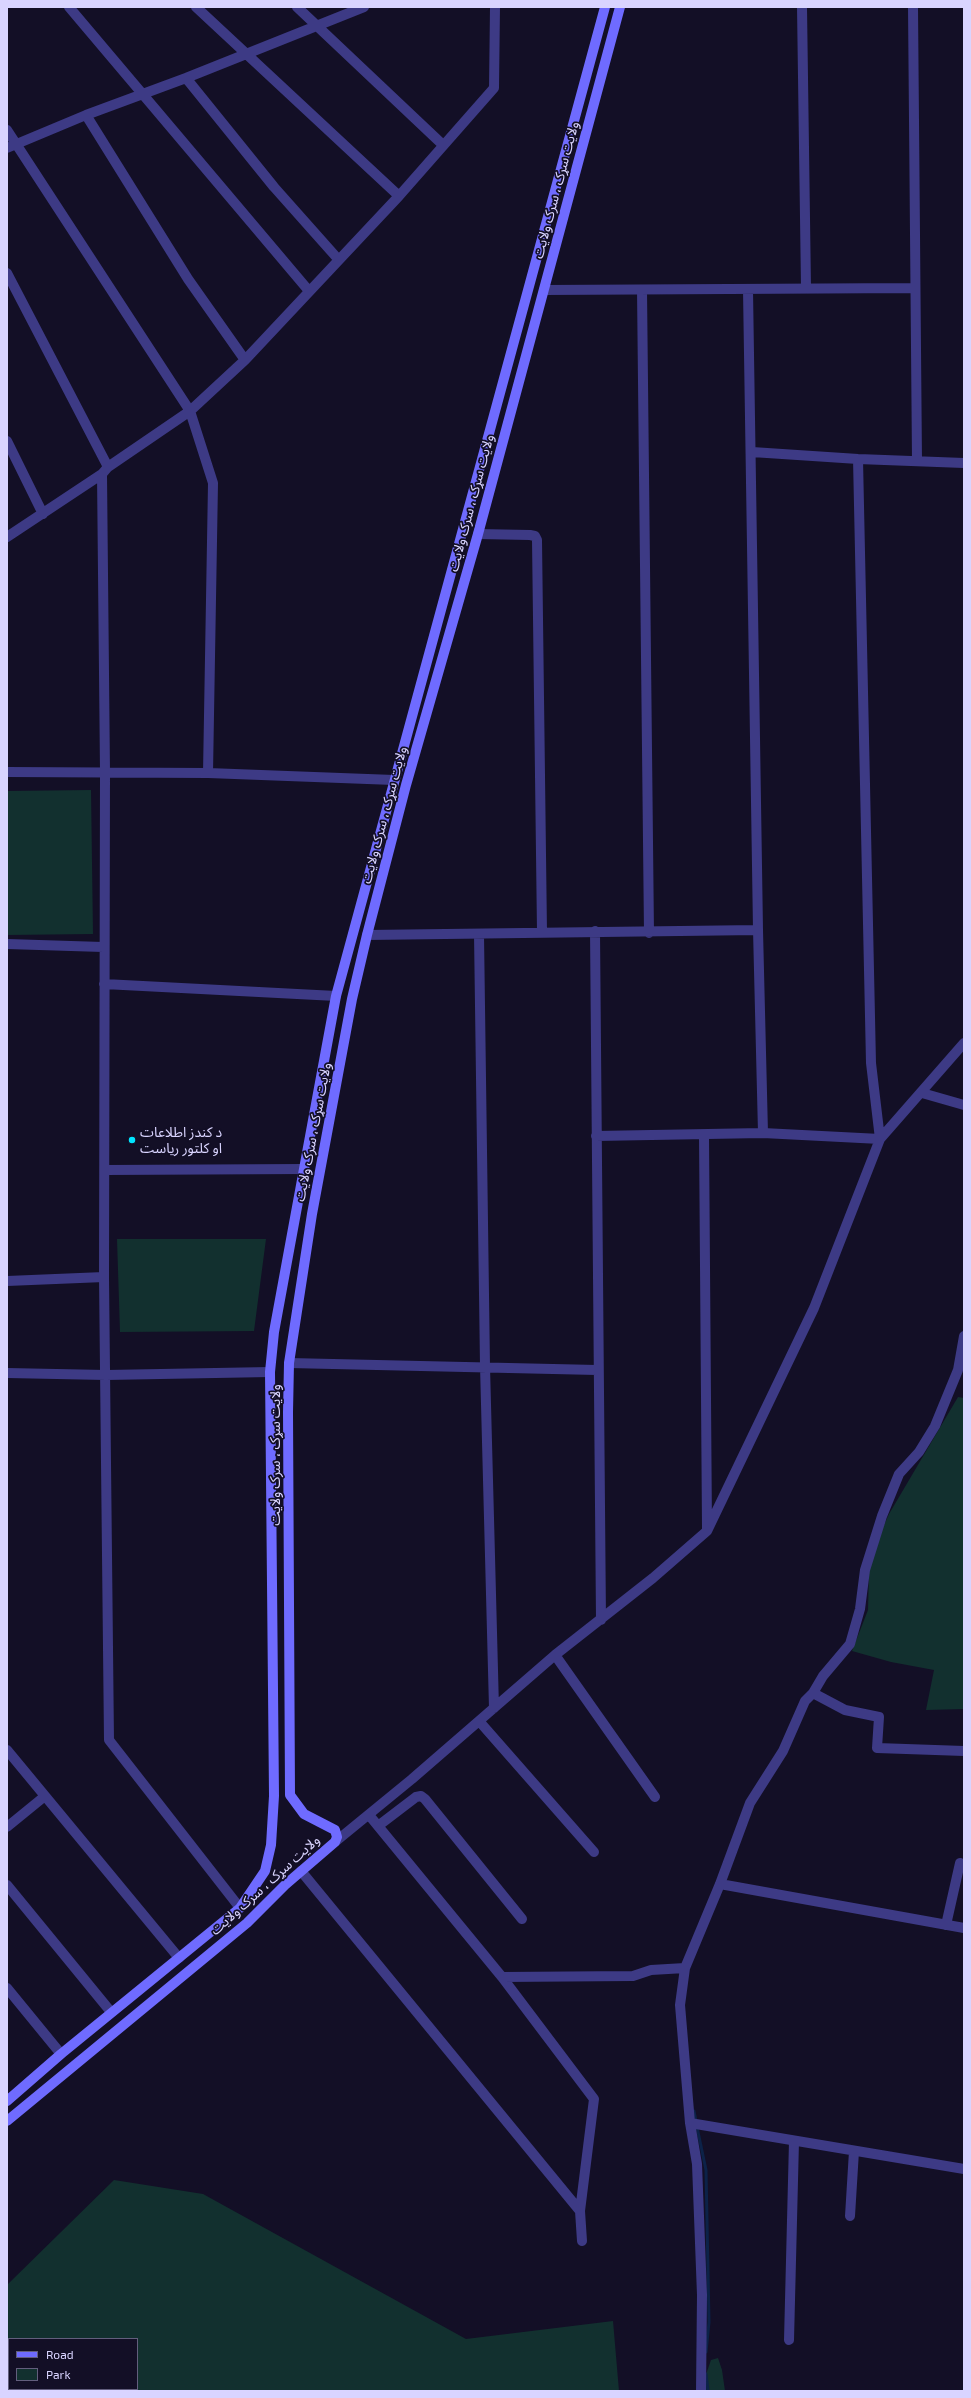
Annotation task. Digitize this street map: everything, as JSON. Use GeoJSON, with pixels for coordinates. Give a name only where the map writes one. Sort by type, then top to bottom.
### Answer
{"type":"FeatureCollection","features":[{"type":"Feature","properties":{"kind":"main road","name":"ولایت سړک ، سرک ولایت"},"geometry":{"type":"LineString","coordinates":[[7,2101],[60,2054],[240,1908],[265,1871],[271,1845],[274,1796],[270,1372],[274,1332],[336,996],[605,7]]}},
{"type":"Feature","properties":{"kind":"main road","name":"ولایت سړک ، سرک ولایت"},"geometry":{"type":"LineString","coordinates":[[7,2120],[247,1923],[301,1871],[335,1842],[337,1837],[335,1830],[304,1814],[290,1795],[289,1363],[312,1214],[352,999],[367,935],[406,785],[478,534],[620,7]]}},
{"type":"Feature","properties":{"kind":"main road"},"geometry":{"type":"LineString","coordinates":[[274,1796],[290,1795]]}},
{"type":"Feature","properties":{"kind":"street"},"geometry":{"type":"LineString","coordinates":[[69,7],[309,291]]}},
{"type":"Feature","properties":{"kind":"street"},"geometry":{"type":"LineString","coordinates":[[196,7],[399,196]]}},
{"type":"Feature","properties":{"kind":"street"},"geometry":{"type":"LineString","coordinates":[[297,7],[443,145]]}},
{"type":"Feature","properties":{"kind":"street"},"geometry":{"type":"LineString","coordinates":[[12,146],[86,115],[144,95],[315,25],[364,7]]}},
{"type":"Feature","properties":{"kind":"street"},"geometry":{"type":"LineString","coordinates":[[7,537],[43,514],[190,411],[245,360],[338,259],[399,196],[494,88],[495,7]]}},
{"type":"Feature","properties":{"kind":"street"},"geometry":{"type":"LineString","coordinates":[[802,7],[806,288]]}},
{"type":"Feature","properties":{"kind":"street"},"geometry":{"type":"LineString","coordinates":[[913,7],[914,288],[917,461]]}},
{"type":"Feature","properties":{"kind":"street"},"geometry":{"type":"LineString","coordinates":[[186,78],[274,187],[338,259]]}},
{"type":"Feature","properties":{"kind":"street"},"geometry":{"type":"LineString","coordinates":[[86,115],[188,279],[245,360]]}},
{"type":"Feature","properties":{"kind":"street"},"geometry":{"type":"LineString","coordinates":[[7,130],[12,146],[190,411],[212,484],[208,773]]}},
{"type":"Feature","properties":{"kind":"street"},"geometry":{"type":"LineString","coordinates":[[7,272],[105,470],[105,772],[103,947],[105,1170],[104,1277],[109,1740],[240,1908]]}},
{"type":"Feature","properties":{"kind":"street"},"geometry":{"type":"LineString","coordinates":[[544,290],[914,288]]}},
{"type":"Feature","properties":{"kind":"street"},"geometry":{"type":"LineString","coordinates":[[642,290],[649,933]]}},
{"type":"Feature","properties":{"kind":"street"},"geometry":{"type":"LineString","coordinates":[[748,290],[752,452],[758,930],[764,1133]]}},
{"type":"Feature","properties":{"kind":"street"},"geometry":{"type":"LineString","coordinates":[[7,441],[43,514]]}},
{"type":"Feature","properties":{"kind":"street"},"geometry":{"type":"LineString","coordinates":[[752,452],[858,459],[964,463]]}},
{"type":"Feature","properties":{"kind":"street"},"geometry":{"type":"LineString","coordinates":[[858,459],[870,1063],[880,1138]]}},
{"type":"Feature","properties":{"kind":"street"},"geometry":{"type":"LineString","coordinates":[[478,534],[534,536],[537,540],[542,932]]}},
{"type":"Feature","properties":{"kind":"street"},"geometry":{"type":"LineString","coordinates":[[7,772],[208,773],[394,780]]}},
{"type":"Feature","properties":{"kind":"street"},"geometry":{"type":"LineString","coordinates":[[367,935],[595,931],[649,933],[758,930]]}},
{"type":"Feature","properties":{"kind":"street"},"geometry":{"type":"LineString","coordinates":[[595,931],[600,1620]]}},
{"type":"Feature","properties":{"kind":"street"},"geometry":{"type":"LineString","coordinates":[[479,934],[485,1366],[494,1708]]}},
{"type":"Feature","properties":{"kind":"street"},"geometry":{"type":"LineString","coordinates":[[7,944],[103,947]]}},
{"type":"Feature","properties":{"kind":"street"},"geometry":{"type":"LineString","coordinates":[[104,984],[336,996]]}},
{"type":"Feature","properties":{"kind":"street"},"geometry":{"type":"LineString","coordinates":[[335,1842],[369,1815],[555,1655],[654,1578],[707,1530],[814,1308],[880,1138],[922,1093],[964,1043]]}},
{"type":"Feature","properties":{"kind":"street"},"geometry":{"type":"LineString","coordinates":[[922,1093],[964,1105]]}},
{"type":"Feature","properties":{"kind":"street"},"geometry":{"type":"LineString","coordinates":[[596,1136],[764,1133],[880,1138]]}},
{"type":"Feature","properties":{"kind":"street"},"geometry":{"type":"LineString","coordinates":[[704,1135],[707,1530]]}},
{"type":"Feature","properties":{"kind":"street"},"geometry":{"type":"LineString","coordinates":[[105,1170],[304,1169]]}},
{"type":"Feature","properties":{"kind":"street"},"geometry":{"type":"LineString","coordinates":[[7,1281],[104,1277]]}},
{"type":"Feature","properties":{"kind":"street"},"geometry":{"type":"LineString","coordinates":[[700,2391],[702,2295],[697,2164],[690,2123],[680,2005],[685,1968],[720,1884],[750,1803],[783,1751],[804,1701],[813,1693],[822,1676],[850,1644],[860,1609],[865,1570],[882,1516],[900,1474],[919,1452],[935,1426],[958,1370],[964,1336]]}},
{"type":"Feature","properties":{"kind":"street"},"geometry":{"type":"LineString","coordinates":[[289,1363],[485,1366],[597,1370]]}},
{"type":"Feature","properties":{"kind":"street"},"geometry":{"type":"LineString","coordinates":[[7,1373],[106,1375],[270,1372]]}},
{"type":"Feature","properties":{"kind":"street"},"geometry":{"type":"LineString","coordinates":[[555,1655],[655,1797]]}},
{"type":"Feature","properties":{"kind":"street"},"geometry":{"type":"LineString","coordinates":[[813,1693],[845,1710],[879,1717],[877,1748],[964,1751]]}},
{"type":"Feature","properties":{"kind":"street"},"geometry":{"type":"LineString","coordinates":[[479,1721],[594,1852]]}},
{"type":"Feature","properties":{"kind":"street"},"geometry":{"type":"LineString","coordinates":[[7,1750],[179,1958]]}},
{"type":"Feature","properties":{"kind":"street"},"geometry":{"type":"LineString","coordinates":[[7,1827],[45,1796]]}},
{"type":"Feature","properties":{"kind":"street"},"geometry":{"type":"LineString","coordinates":[[378,1826],[416,1797],[421,1796],[522,1919]]}},
{"type":"Feature","properties":{"kind":"street"},"geometry":{"type":"LineString","coordinates":[[369,1815],[502,1977],[594,2099],[580,2211],[582,2241]]}},
{"type":"Feature","properties":{"kind":"street"},"geometry":{"type":"LineString","coordinates":[[946,1925],[960,1863]]}},
{"type":"Feature","properties":{"kind":"street"},"geometry":{"type":"LineString","coordinates":[[301,1871],[580,2211]]}},
{"type":"Feature","properties":{"kind":"street"},"geometry":{"type":"LineString","coordinates":[[720,1884],[964,1928]]}},
{"type":"Feature","properties":{"kind":"street"},"geometry":{"type":"LineString","coordinates":[[7,1885],[111,2012]]}},
{"type":"Feature","properties":{"kind":"street"},"geometry":{"type":"LineString","coordinates":[[502,1977],[633,1976],[651,1970],[685,1968]]}},
{"type":"Feature","properties":{"kind":"street"},"geometry":{"type":"LineString","coordinates":[[7,1988],[60,2054]]}},
{"type":"Feature","properties":{"kind":"street"},"geometry":{"type":"LineString","coordinates":[[690,2123],[964,2169]]}},
{"type":"Feature","properties":{"kind":"street"},"geometry":{"type":"LineString","coordinates":[[790,2340],[794,2141]]}},
{"type":"Feature","properties":{"kind":"street"},"geometry":{"type":"LineString","coordinates":[[850,2216],[854,2151]]}},
{"type":"Feature","properties":{"kind":"green space"},"geometry":{"type":"Polygon","coordinates":[[[91,790],[93,934],[7,935],[7,791],[91,790]]]}},
{"type":"Feature","properties":{"kind":"green space"},"geometry":{"type":"Polygon","coordinates":[[[117,1239],[266,1239],[254,1331],[120,1332],[117,1239]]]}},
{"type":"Feature","properties":{"kind":"green space"},"geometry":{"type":"Polygon","coordinates":[[[958,1397],[964,1398],[964,1709],[926,1710],[934,1670],[891,1662],[852,1651],[868,1610],[869,1569],[880,1534],[889,1514],[958,1397]]]}},
{"type":"Feature","properties":{"kind":"green space"},"geometry":{"type":"Polygon","coordinates":[[[114,2180],[203,2194],[466,2339],[613,2321],[619,2391],[7,2391],[7,2285],[114,2180]]]}},
{"type":"Feature","properties":{"kind":"green space"},"geometry":{"type":"Polygon","coordinates":[[[718,2358],[722,2370],[725,2391],[704,2391],[703,2383],[711,2360],[718,2358]]]}},
{"type":"Feature","properties":{"kind":"waterway"},"geometry":{"type":"LineString","coordinates":[[694,2111],[696,2121]]}},
{"type":"Feature","properties":{"kind":"waterway"},"geometry":{"type":"LineString","coordinates":[[697,2127],[706,2170],[709,2322],[706,2352]]}},
{"type":"Feature","properties":{"kind":"waterway"},"geometry":{"type":"LineString","coordinates":[[706,2374],[708,2391]]}},
{"type":"Feature","properties":{"kind":"place","name":"د کندز اطلاعات او کلتور ریاست"},"geometry":{"type":"Point","coordinates":[132,1140]}}]}
